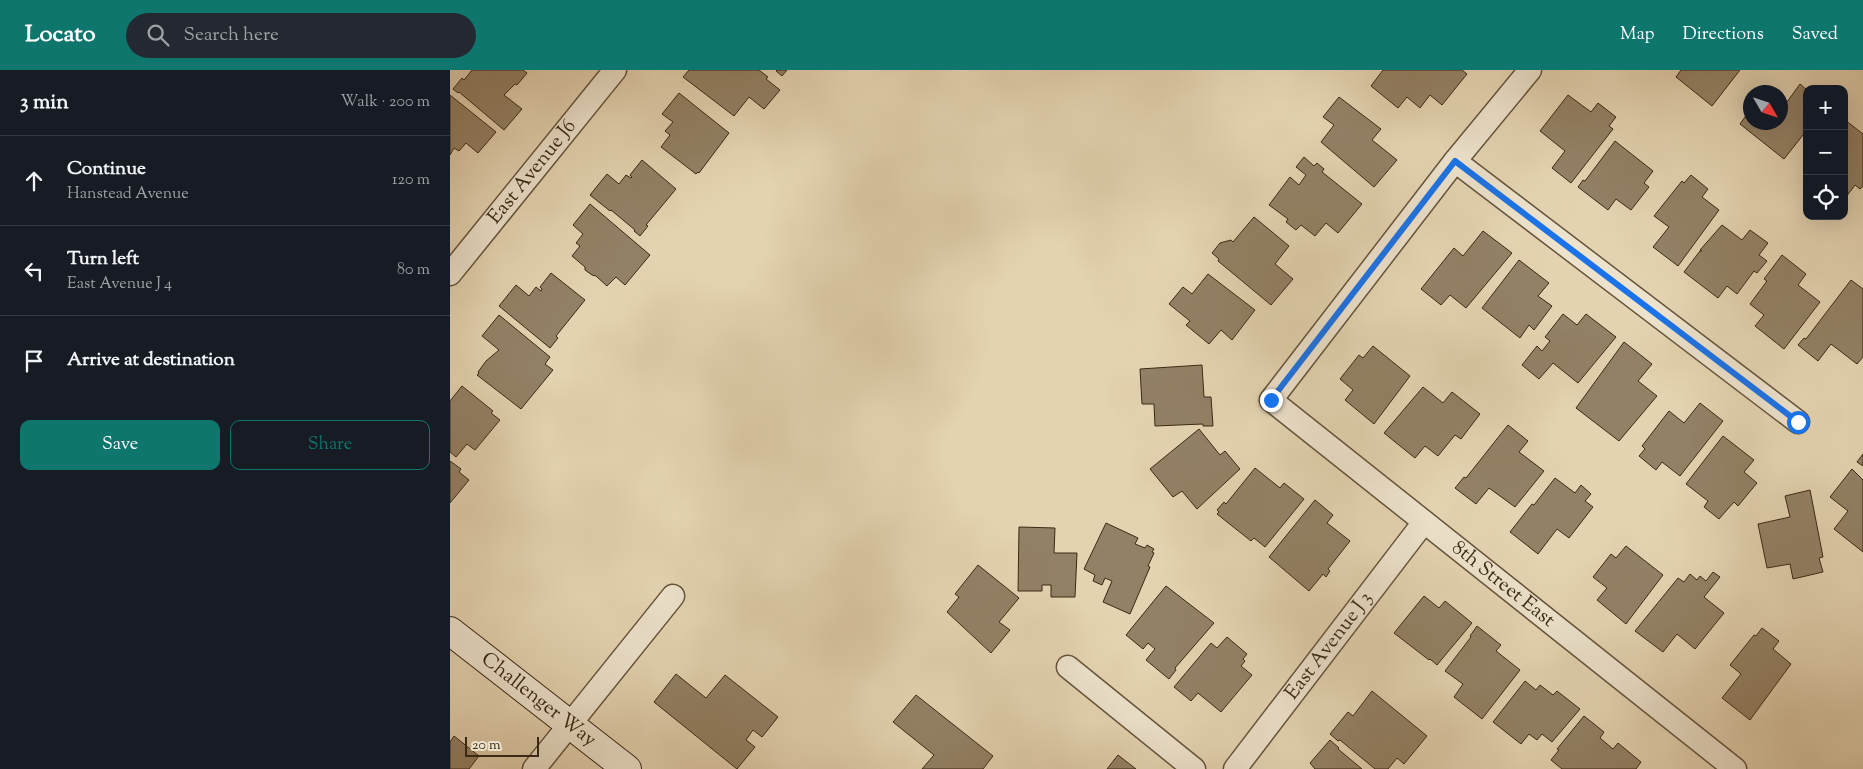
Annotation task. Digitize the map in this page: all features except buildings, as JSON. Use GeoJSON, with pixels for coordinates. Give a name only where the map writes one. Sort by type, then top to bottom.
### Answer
{"type":"FeatureCollection","features":[{"type":"Feature","properties":{"kind":"main road","name":"Challenger Way"},"geometry":{"type":"LineString","coordinates":[[450,631],[627,769]]}},
{"type":"Feature","properties":{"kind":"street","name":"East Avenue J6"},"geometry":{"type":"LineString","coordinates":[[450,274],[615,70]]}},
{"type":"Feature","properties":{"kind":"street"},"geometry":{"type":"LineString","coordinates":[[1530,70],[1455,161],[1798,422]]}},
{"type":"Feature","properties":{"kind":"street","name":"8th Street East"},"geometry":{"type":"LineString","coordinates":[[1455,161],[1271,400],[1735,769]]}},
{"type":"Feature","properties":{"kind":"street","name":"East Avenue J 3"},"geometry":{"type":"LineString","coordinates":[[1235,769],[1424,522]]}},
{"type":"Feature","properties":{"kind":"street"},"geometry":{"type":"LineString","coordinates":[[534,769],[674,596]]}},
{"type":"Feature","properties":{"kind":"street"},"geometry":{"type":"LineString","coordinates":[[1068,667],[1194,769]]}},
{"type":"Feature","properties":{"kind":"route"},"geometry":{"type":"LineString","coordinates":[[1271,400],[1455,161],[1798,422]]}}]}
